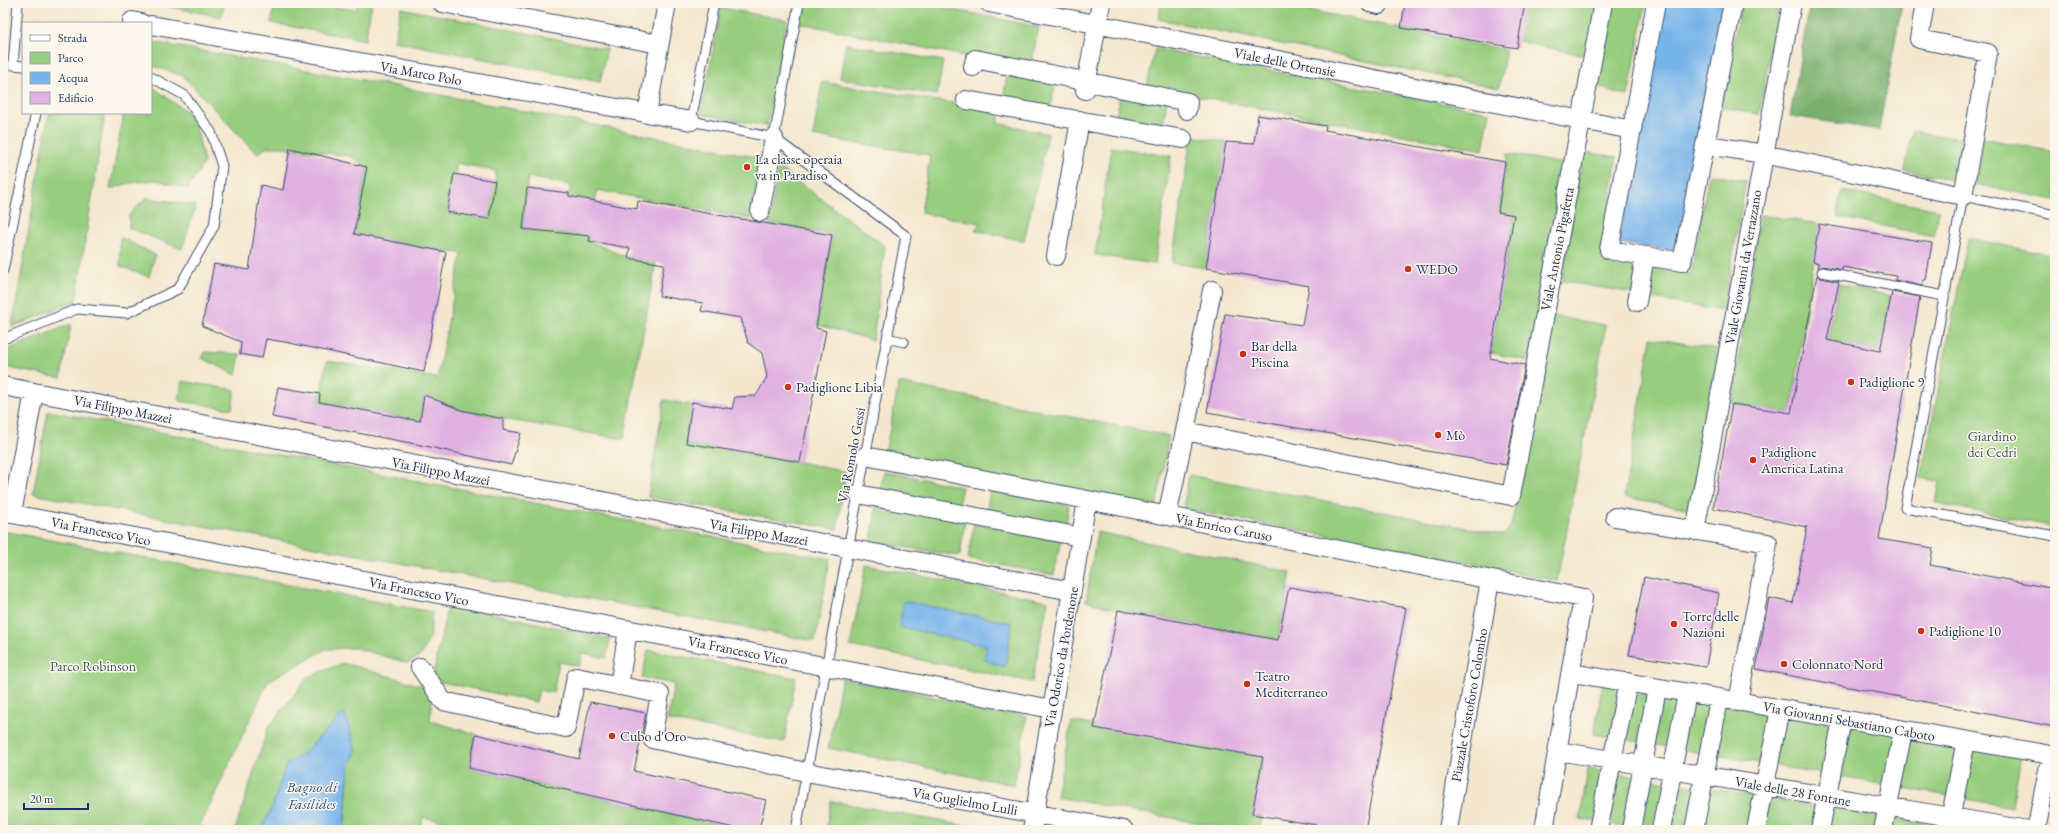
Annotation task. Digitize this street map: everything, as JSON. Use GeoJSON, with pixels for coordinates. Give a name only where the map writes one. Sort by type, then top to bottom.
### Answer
{"type":"FeatureCollection","features":[{"type":"Feature","properties":{"kind":"street"},"geometry":{"type":"LineString","coordinates":[[442,3],[659,44]]}},
{"type":"Feature","properties":{"kind":"street"},"geometry":{"type":"LineString","coordinates":[[647,114],[667,3]]}},
{"type":"Feature","properties":{"kind":"street","name":"Viale delle Ortensie"},"geometry":{"type":"LineString","coordinates":[[989,3],[1632,130]]}},
{"type":"Feature","properties":{"kind":"street"},"geometry":{"type":"LineString","coordinates":[[1056,256],[1101,3]]}},
{"type":"Feature","properties":{"kind":"street","name":"Viale Antonio Pigafetta"},"geometry":{"type":"LineString","coordinates":[[1185,431],[1510,496],[1603,3]]}},
{"type":"Feature","properties":{"kind":"street"},"geometry":{"type":"LineString","coordinates":[[1656,3],[1610,250],[1682,262],[1707,145],[1733,3]]}},
{"type":"Feature","properties":{"kind":"street","name":"Viale Giovanni da Verrazzano"},"geometry":{"type":"LineString","coordinates":[[1694,530],[1792,3]]}},
{"type":"Feature","properties":{"kind":"street"},"geometry":{"type":"LineString","coordinates":[[1707,145],[1764,154],[1963,196],[1988,53],[1919,39],[1925,3]]}},
{"type":"Feature","properties":{"kind":"street","name":"Via Marco Polo"},"geometry":{"type":"LineString","coordinates":[[152,25],[691,121]]}},
{"type":"Feature","properties":{"kind":"street"},"geometry":{"type":"LineString","coordinates":[[1083,102],[975,59],[969,84],[1083,102],[1185,124],[1188,102],[1083,102]]}},
{"type":"Feature","properties":{"kind":"street"},"geometry":{"type":"LineString","coordinates":[[760,212],[774,138]]}},
{"type":"Feature","properties":{"kind":"street"},"geometry":{"type":"LineString","coordinates":[[1637,302],[1645,256]]}},
{"type":"Feature","properties":{"kind":"street"},"geometry":{"type":"LineString","coordinates":[[1167,516],[1212,290]]}},
{"type":"Feature","properties":{"kind":"street","name":"Via Filippo Mazzei"},"geometry":{"type":"LineString","coordinates":[[3,386],[632,508],[1072,591]]}},
{"type":"Feature","properties":{"kind":"street"},"geometry":{"type":"LineString","coordinates":[[8,513],[34,392]]}},
{"type":"Feature","properties":{"kind":"street","name":"Via Enrico Caruso"},"geometry":{"type":"LineString","coordinates":[[865,456],[1583,598],[1572,673]]}},
{"type":"Feature","properties":{"kind":"street"},"geometry":{"type":"LineString","coordinates":[[858,494],[1081,538]]}},
{"type":"Feature","properties":{"kind":"street","name":"Via Odorico da Pordenone"},"geometry":{"type":"LineString","coordinates":[[1033,822],[1087,500]]}},
{"type":"Feature","properties":{"kind":"street","name":"Via Francesco Vico"},"geometry":{"type":"LineString","coordinates":[[8,513],[1052,708]]}},
{"type":"Feature","properties":{"kind":"street"},"geometry":{"type":"LineString","coordinates":[[1615,517],[1768,543],[1738,702]]}},
{"type":"Feature","properties":{"kind":"street","name":"Piazzale Cristoforo Colombo"},"geometry":{"type":"LineString","coordinates":[[1448,830],[1490,580]]}},
{"type":"Feature","properties":{"kind":"street"},"geometry":{"type":"LineString","coordinates":[[420,667],[444,701],[566,728],[576,677],[619,686],[628,630]]}},
{"type":"Feature","properties":{"kind":"street"},"geometry":{"type":"LineString","coordinates":[[1544,830],[1572,673]]}},
{"type":"Feature","properties":{"kind":"street","name":"Via Giovanni Sebastiano Caboto"},"geometry":{"type":"LineString","coordinates":[[1572,673],[2051,755],[2036,830]]}},
{"type":"Feature","properties":{"kind":"street"},"geometry":{"type":"LineString","coordinates":[[1598,830],[1628,682]]}},
{"type":"Feature","properties":{"kind":"street","name":"Via Guglielmo Lulli"},"geometry":{"type":"LineString","coordinates":[[619,686],[660,694],[652,739],[1033,822],[1124,830]]}},
{"type":"Feature","properties":{"kind":"street"},"geometry":{"type":"LineString","coordinates":[[1630,830],[1657,688]]}},
{"type":"Feature","properties":{"kind":"street"},"geometry":{"type":"LineString","coordinates":[[1661,830],[1687,693]]}},
{"type":"Feature","properties":{"kind":"street"},"geometry":{"type":"LineString","coordinates":[[1694,830],[1719,699]]}},
{"type":"Feature","properties":{"kind":"street"},"geometry":{"type":"LineString","coordinates":[[1756,830],[1780,709]]}},
{"type":"Feature","properties":{"kind":"street"},"geometry":{"type":"LineString","coordinates":[[1820,830],[1842,720]]}},
{"type":"Feature","properties":{"kind":"street"},"geometry":{"type":"LineString","coordinates":[[1883,830],[1903,730]]}},
{"type":"Feature","properties":{"kind":"street"},"geometry":{"type":"LineString","coordinates":[[1949,823],[1966,741]]}},
{"type":"Feature","properties":{"kind":"street","name":"Viale delle 28 Fontane"},"geometry":{"type":"LineString","coordinates":[[1558,751],[1888,806],[1949,823],[2028,830]]}},
{"type":"Feature","properties":{"kind":"lane"},"geometry":{"type":"LineString","coordinates":[[18,3],[13,65],[22,66]]}},
{"type":"Feature","properties":{"kind":"lane"},"geometry":{"type":"LineString","coordinates":[[691,121],[714,3]]}},
{"type":"Feature","properties":{"kind":"lane"},"geometry":{"type":"LineString","coordinates":[[774,138],[799,3]]}},
{"type":"Feature","properties":{"kind":"lane"},"geometry":{"type":"LineString","coordinates":[[3,339],[77,309],[127,313],[178,289],[214,226],[222,166],[211,132],[184,96],[152,78]]}},
{"type":"Feature","properties":{"kind":"lane"},"geometry":{"type":"LineString","coordinates":[[3,270],[36,114]]}},
{"type":"Feature","properties":{"kind":"lane","name":"Via Romolo Gessi"},"geometry":{"type":"LineString","coordinates":[[691,121],[774,138],[906,236],[796,830]]}},
{"type":"Feature","properties":{"kind":"lane"},"geometry":{"type":"LineString","coordinates":[[2055,215],[1963,196],[1905,508],[2055,536]]}},
{"type":"Feature","properties":{"kind":"lane"},"geometry":{"type":"LineString","coordinates":[[1822,272],[1944,296]]}},
{"type":"Feature","properties":{"kind":"lane"},"geometry":{"type":"LineString","coordinates":[[887,338],[904,342]]}},
{"type":"Feature","properties":{"kind":"green space"},"geometry":{"type":"Polygon","coordinates":[[[151,3],[224,3],[221,17],[151,3]]]}},
{"type":"Feature","properties":{"kind":"green space"},"geometry":{"type":"Polygon","coordinates":[[[275,3],[310,3],[356,10],[358,3],[372,3],[365,40],[271,23],[275,3]]]}},
{"type":"Feature","properties":{"kind":"green space"},"geometry":{"type":"Polygon","coordinates":[[[803,3],[919,3],[1039,27],[1030,69],[799,23],[803,3]]]}},
{"type":"Feature","properties":{"kind":"green space"},"geometry":{"type":"Polygon","coordinates":[[[1161,3],[1274,3],[1506,50],[1499,88],[1158,19],[1161,3]]]}},
{"type":"Feature","properties":{"kind":"green space"},"geometry":{"type":"Polygon","coordinates":[[[1524,3],[1646,3],[1628,96],[1591,85],[1596,58],[1518,41],[1524,3]]]}},
{"type":"Feature","properties":{"kind":"green space"},"geometry":{"type":"Polygon","coordinates":[[[1741,3],[1779,3],[1759,114],[1720,107],[1741,3]]]}},
{"type":"Feature","properties":{"kind":"green space"},"geometry":{"type":"Polygon","coordinates":[[[1810,3],[1902,3],[1879,130],[1790,116],[1810,3]]]}},
{"type":"Feature","properties":{"kind":"green space"},"geometry":{"type":"Polygon","coordinates":[[[401,8],[607,49],[600,82],[394,41],[401,8]]]}},
{"type":"Feature","properties":{"kind":"green space"},"geometry":{"type":"Polygon","coordinates":[[[721,8],[787,20],[767,126],[701,114],[721,8]]]}},
{"type":"Feature","properties":{"kind":"green space"},"geometry":{"type":"Polygon","coordinates":[[[152,42],[385,84],[762,158],[751,219],[597,190],[589,241],[628,258],[656,262],[624,439],[503,419],[461,410],[424,396],[420,421],[319,402],[327,361],[437,378],[462,253],[446,252],[354,234],[367,167],[350,156],[282,147],[267,147],[257,154],[183,76],[152,65],[152,42]],[[457,163],[447,211],[495,181],[496,171],[457,163]],[[528,177],[523,229],[565,233],[570,185],[528,177]]]}},
{"type":"Feature","properties":{"kind":"green space"},"geometry":{"type":"Polygon","coordinates":[[[846,44],[943,61],[937,95],[840,78],[846,44]]]}},
{"type":"Feature","properties":{"kind":"green space"},"geometry":{"type":"Polygon","coordinates":[[[1155,49],[1490,112],[1483,150],[1147,87],[1155,49]]]}},
{"type":"Feature","properties":{"kind":"green space"},"geometry":{"type":"Polygon","coordinates":[[[1009,66],[1057,77],[1050,109],[1003,99],[1009,66]]]}},
{"type":"Feature","properties":{"kind":"green space"},"geometry":{"type":"Polygon","coordinates":[[[822,82],[1000,111],[998,123],[1048,134],[1024,241],[975,230],[981,223],[921,213],[930,155],[813,136],[822,82]]]}},
{"type":"Feature","properties":{"kind":"green space"},"geometry":{"type":"Polygon","coordinates":[[[152,87],[194,117],[204,162],[188,189],[156,180],[130,183],[110,189],[124,114],[152,114],[152,87]]]}},
{"type":"Feature","properties":{"kind":"green space"},"geometry":{"type":"Polygon","coordinates":[[[1121,92],[1167,100],[1162,130],[1115,121],[1121,92]]]}},
{"type":"Feature","properties":{"kind":"green space"},"geometry":{"type":"Polygon","coordinates":[[[49,114],[105,114],[76,301],[12,327],[49,114]]]}},
{"type":"Feature","properties":{"kind":"green space"},"geometry":{"type":"Polygon","coordinates":[[[1912,131],[1966,140],[1959,180],[1905,171],[1912,131]]]}},
{"type":"Feature","properties":{"kind":"green space"},"geometry":{"type":"Polygon","coordinates":[[[1191,136],[1226,142],[1206,268],[1172,263],[1191,136]]]}},
{"type":"Feature","properties":{"kind":"green space"},"geometry":{"type":"Polygon","coordinates":[[[1983,138],[2055,152],[2055,200],[1974,184],[1983,138]]]}},
{"type":"Feature","properties":{"kind":"green space"},"geometry":{"type":"Polygon","coordinates":[[[1111,147],[1171,156],[1155,264],[1095,255],[1111,147]]]}},
{"type":"Feature","properties":{"kind":"green space"},"geometry":{"type":"Polygon","coordinates":[[[1583,152],[1617,157],[1601,257],[1637,262],[1632,293],[1562,281],[1583,152]]]}},
{"type":"Feature","properties":{"kind":"green space"},"geometry":{"type":"Polygon","coordinates":[[[1508,154],[1566,164],[1529,361],[1491,353],[1514,215],[1498,212],[1508,154]]]}},
{"type":"Feature","properties":{"kind":"green space"},"geometry":{"type":"Polygon","coordinates":[[[778,167],[885,246],[873,340],[817,325],[832,235],[769,224],[778,167]]]}},
{"type":"Feature","properties":{"kind":"green space"},"geometry":{"type":"Polygon","coordinates":[[[1709,174],[1746,181],[1723,311],[1643,297],[1649,267],[1691,274],[1709,174]]]}},
{"type":"Feature","properties":{"kind":"green space"},"geometry":{"type":"Polygon","coordinates":[[[1842,191],[1939,210],[1934,236],[1837,217],[1842,191]]]}},
{"type":"Feature","properties":{"kind":"green space"},"geometry":{"type":"Polygon","coordinates":[[[146,198],[196,205],[182,249],[129,228],[129,215],[146,198]]]}},
{"type":"Feature","properties":{"kind":"green space"},"geometry":{"type":"Polygon","coordinates":[[[1760,215],[1819,224],[1791,413],[1732,404],[1760,215]]]}},
{"type":"Feature","properties":{"kind":"green space"},"geometry":{"type":"Polygon","coordinates":[[[120,237],[155,255],[149,277],[120,266],[120,237]]]}},
{"type":"Feature","properties":{"kind":"green space","name":"Giardino dei Cedri"},"geometry":{"type":"Polygon","coordinates":[[[1968,238],[2055,256],[2055,527],[1936,503],[1940,482],[1921,478],[1968,238]]]}},
{"type":"Feature","properties":{"kind":"green space"},"geometry":{"type":"Polygon","coordinates":[[[1839,284],[1891,296],[1880,351],[1827,340],[1839,284]]]}},
{"type":"Feature","properties":{"kind":"green space"},"geometry":{"type":"Polygon","coordinates":[[[1551,316],[1606,325],[1557,581],[1449,558],[1183,509],[1189,475],[1504,535],[1511,526],[1551,316]]]}},
{"type":"Feature","properties":{"kind":"green space"},"geometry":{"type":"Polygon","coordinates":[[[71,324],[61,378],[4,367],[7,350],[71,324]]]}},
{"type":"Feature","properties":{"kind":"green space"},"geometry":{"type":"Polygon","coordinates":[[[1651,338],[1718,349],[1691,509],[1624,497],[1651,338]]]}},
{"type":"Feature","properties":{"kind":"green space"},"geometry":{"type":"Polygon","coordinates":[[[205,352],[240,354],[236,375],[202,358],[205,352]]]}},
{"type":"Feature","properties":{"kind":"green space"},"geometry":{"type":"Polygon","coordinates":[[[182,381],[235,390],[232,409],[179,401],[182,381]]]}},
{"type":"Feature","properties":{"kind":"green space"},"geometry":{"type":"Polygon","coordinates":[[[899,383],[1169,436],[1155,512],[884,458],[899,383]]]}},
{"type":"Feature","properties":{"kind":"green space"},"geometry":{"type":"Polygon","coordinates":[[[664,400],[692,405],[686,443],[800,462],[846,472],[837,529],[648,497],[664,400]]]}},
{"type":"Feature","properties":{"kind":"green space"},"geometry":{"type":"Polygon","coordinates":[[[48,411],[830,559],[815,641],[33,494],[48,411]]]}},
{"type":"Feature","properties":{"kind":"green space"},"geometry":{"type":"Polygon","coordinates":[[[884,471],[962,487],[957,511],[879,495],[884,471]]]}},
{"type":"Feature","properties":{"kind":"green space"},"geometry":{"type":"Polygon","coordinates":[[[990,491],[1069,505],[1065,528],[986,513],[990,491]]]}},
{"type":"Feature","properties":{"kind":"green space"},"geometry":{"type":"Polygon","coordinates":[[[876,506],[965,520],[960,556],[871,542],[876,506]]]}},
{"type":"Feature","properties":{"kind":"green space"},"geometry":{"type":"Polygon","coordinates":[[[974,523],[1061,540],[1054,575],[968,559],[974,523]]]}},
{"type":"Feature","properties":{"kind":"green space","name":"Parco Robinson"},"geometry":{"type":"Polygon","coordinates":[[[3,531],[432,612],[430,637],[421,655],[408,663],[356,648],[326,649],[268,681],[198,830],[3,830],[3,531]]]}},
{"type":"Feature","properties":{"kind":"green space"},"geometry":{"type":"Polygon","coordinates":[[[1097,532],[1291,572],[1278,640],[1118,610],[1086,601],[1097,532]]]}},
{"type":"Feature","properties":{"kind":"green space"},"geometry":{"type":"Polygon","coordinates":[[[866,565],[1048,601],[1032,682],[850,646],[866,565]]]}},
{"type":"Feature","properties":{"kind":"green space"},"geometry":{"type":"Polygon","coordinates":[[[448,604],[610,639],[606,658],[583,653],[579,666],[559,662],[553,693],[539,690],[536,702],[432,680],[448,604]]]}},
{"type":"Feature","properties":{"kind":"green space"},"geometry":{"type":"Polygon","coordinates":[[[648,650],[796,678],[784,742],[667,720],[674,684],[642,678],[648,650]]]}},
{"type":"Feature","properties":{"kind":"green space"},"geometry":{"type":"Polygon","coordinates":[[[343,663],[433,689],[430,721],[476,734],[469,768],[743,830],[487,830],[423,817],[420,830],[344,830],[349,766],[356,751],[344,712],[304,753],[286,765],[272,808],[261,830],[235,830],[268,728],[308,677],[343,663]]]}},
{"type":"Feature","properties":{"kind":"green space"},"geometry":{"type":"Polygon","coordinates":[[[842,678],[1027,716],[1014,785],[828,748],[842,678]]]}},
{"type":"Feature","properties":{"kind":"green space"},"geometry":{"type":"Polygon","coordinates":[[[1603,682],[2021,756],[2012,807],[1594,734],[1603,682]]]}},
{"type":"Feature","properties":{"kind":"green space"},"geometry":{"type":"Polygon","coordinates":[[[1071,721],[1263,757],[1252,814],[1262,816],[1260,830],[1237,830],[1057,797],[1071,721]]]}},
{"type":"Feature","properties":{"kind":"green space"},"geometry":{"type":"Polygon","coordinates":[[[1588,769],[1963,830],[1647,830],[1580,819],[1588,769]]]}},
{"type":"Feature","properties":{"kind":"green space"},"geometry":{"type":"Polygon","coordinates":[[[831,801],[987,830],[826,830],[831,801]]]}},
{"type":"Feature","properties":{"kind":"water"},"geometry":{"type":"Polygon","coordinates":[[[1664,3],[1725,3],[1676,251],[1618,243],[1664,3]]]}},
{"type":"Feature","properties":{"kind":"water"},"geometry":{"type":"Polygon","coordinates":[[[904,601],[1012,623],[1005,667],[984,660],[987,646],[899,627],[904,601]]]}},
{"type":"Feature","properties":{"kind":"water","name":"Bagno di Fasilides"},"geometry":{"type":"Polygon","coordinates":[[[344,712],[356,751],[349,766],[344,830],[261,830],[272,808],[286,765],[304,753],[344,712]]]}},
{"type":"Feature","properties":{"kind":"building"},"geometry":{"type":"Polygon","coordinates":[[[1405,3],[1525,3],[1517,48],[1401,28],[1405,3]]]}},
{"type":"Feature","properties":{"kind":"building"},"geometry":{"type":"Polygon","coordinates":[[[1258,115],[1326,126],[1325,130],[1505,162],[1498,212],[1514,215],[1490,358],[1525,365],[1506,465],[1207,412],[1225,314],[1302,325],[1309,286],[1206,268],[1226,142],[1254,144],[1258,115]]]}},
{"type":"Feature","properties":{"kind":"building"},"geometry":{"type":"Polygon","coordinates":[[[290,148],[367,167],[354,234],[446,252],[424,372],[266,339],[262,358],[240,354],[241,342],[202,326],[214,264],[249,270],[261,185],[283,190],[290,148]]]}},
{"type":"Feature","properties":{"kind":"building"},"geometry":{"type":"Polygon","coordinates":[[[454,174],[495,181],[489,219],[447,212],[454,174]]]}},
{"type":"Feature","properties":{"kind":"building"},"geometry":{"type":"Polygon","coordinates":[[[527,188],[569,193],[569,196],[637,209],[638,201],[832,235],[816,328],[826,331],[800,462],[686,443],[692,402],[732,409],[735,397],[756,396],[767,377],[762,353],[748,343],[741,318],[701,311],[703,303],[659,296],[664,264],[628,258],[630,248],[589,241],[590,236],[523,229],[527,188]]]}},
{"type":"Feature","properties":{"kind":"building"},"geometry":{"type":"Polygon","coordinates":[[[1819,224],[1932,243],[1926,280],[1923,280],[1922,286],[1895,280],[1896,276],[1842,267],[1842,270],[1823,266],[1818,268],[1819,263],[1813,262],[1819,224]]]}},
{"type":"Feature","properties":{"kind":"building"},"geometry":{"type":"Polygon","coordinates":[[[1817,275],[1821,278],[1839,282],[1827,340],[1880,351],[1892,292],[1920,297],[1879,539],[1933,548],[1930,565],[2055,589],[2055,727],[1756,669],[1769,598],[1793,603],[1807,527],[1713,508],[1732,404],[1791,413],[1817,275]]]}},
{"type":"Feature","properties":{"kind":"building"},"geometry":{"type":"Polygon","coordinates":[[[278,387],[320,394],[319,402],[420,421],[424,395],[461,410],[503,419],[503,430],[521,433],[511,465],[416,444],[272,417],[278,387]]]}},
{"type":"Feature","properties":{"kind":"building","name":"Torre delle Nazioni"},"geometry":{"type":"Polygon","coordinates":[[[1644,577],[1719,593],[1706,667],[1629,655],[1644,577]]]}},
{"type":"Feature","properties":{"kind":"building","name":"Teatro Mediterraneo"},"geometry":{"type":"Polygon","coordinates":[[[1289,587],[1406,608],[1365,830],[1345,830],[1252,814],[1263,757],[1094,728],[1118,610],[1278,640],[1289,587]]]}},
{"type":"Feature","properties":{"kind":"building"},"geometry":{"type":"Polygon","coordinates":[[[590,702],[646,713],[634,771],[766,800],[759,830],[743,830],[469,768],[476,734],[579,759],[590,702]]]}},
{"type":"Feature","properties":{"kind":"place","name":"La classe operaia va in Paradiso"},"geometry":{"type":"Point","coordinates":[747,167]}},
{"type":"Feature","properties":{"kind":"place","name":"WEDO"},"geometry":{"type":"Point","coordinates":[1408,269]}},
{"type":"Feature","properties":{"kind":"place","name":"Bar della Piscina"},"geometry":{"type":"Point","coordinates":[1243,354]}},
{"type":"Feature","properties":{"kind":"place","name":"Padiglione 9"},"geometry":{"type":"Point","coordinates":[1851,382]}},
{"type":"Feature","properties":{"kind":"place","name":"Padiglione Libia"},"geometry":{"type":"Point","coordinates":[788,387]}},
{"type":"Feature","properties":{"kind":"place","name":"Mò"},"geometry":{"type":"Point","coordinates":[1438,435]}},
{"type":"Feature","properties":{"kind":"place","name":"Padiglione America Latina"},"geometry":{"type":"Point","coordinates":[1753,460]}},
{"type":"Feature","properties":{"kind":"place","name":"Torre delle Nazioni"},"geometry":{"type":"Point","coordinates":[1674,624]}},
{"type":"Feature","properties":{"kind":"place","name":"Padiglione 10"},"geometry":{"type":"Point","coordinates":[1921,631]}},
{"type":"Feature","properties":{"kind":"place","name":"Colonnato Nord"},"geometry":{"type":"Point","coordinates":[1784,664]}},
{"type":"Feature","properties":{"kind":"place","name":"Teatro Mediterraneo"},"geometry":{"type":"Point","coordinates":[1247,684]}},
{"type":"Feature","properties":{"kind":"place","name":"Cubo d'Oro"},"geometry":{"type":"Point","coordinates":[612,736]}}]}
